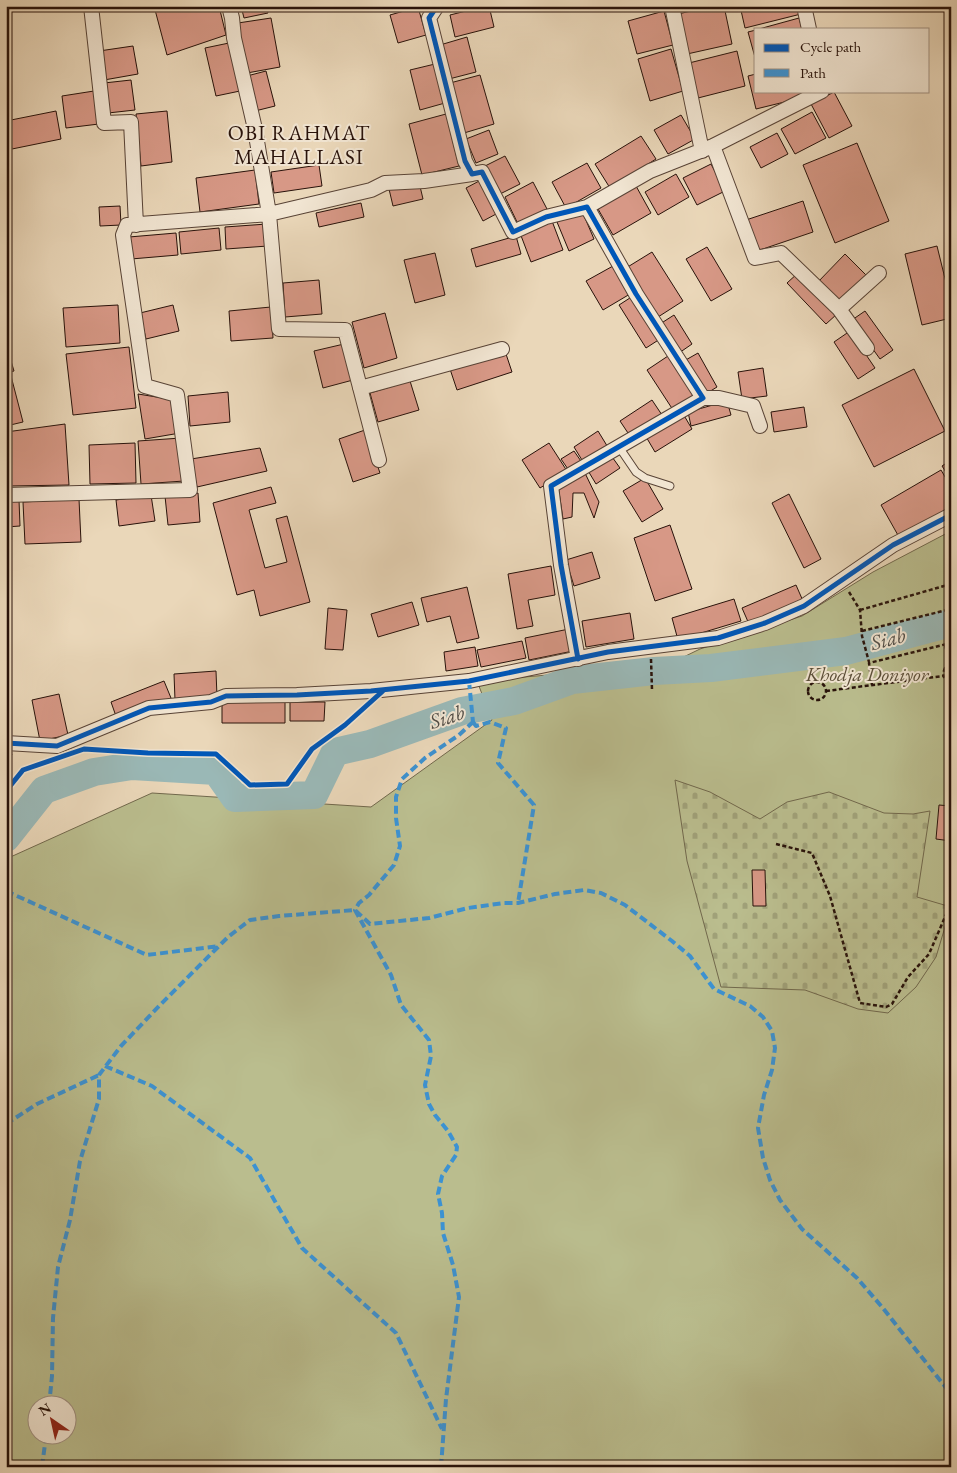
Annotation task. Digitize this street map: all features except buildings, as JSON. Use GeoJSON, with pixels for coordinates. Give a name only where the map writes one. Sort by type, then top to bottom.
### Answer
{"type":"FeatureCollection","features":[{"type":"Feature","properties":{"kind":"street"},"geometry":{"type":"LineString","coordinates":[[91,6],[104,123],[131,122],[136,225]]}},
{"type":"Feature","properties":{"kind":"street"},"geometry":{"type":"LineString","coordinates":[[229,6],[234,38],[255,129],[269,214],[279,329],[345,330],[379,460]]}},
{"type":"Feature","properties":{"kind":"street"},"geometry":{"type":"LineString","coordinates":[[437,6],[429,18],[466,161],[472,174]]}},
{"type":"Feature","properties":{"kind":"street"},"geometry":{"type":"LineString","coordinates":[[672,6],[707,148],[755,258],[781,253],[839,309],[867,348]]}},
{"type":"Feature","properties":{"kind":"street"},"geometry":{"type":"LineString","coordinates":[[804,6],[809,28]]}},
{"type":"Feature","properties":{"kind":"street"},"geometry":{"type":"LineString","coordinates":[[6,495],[190,490],[177,395],[144,386],[123,235],[127,225],[269,214],[371,190],[385,183],[424,181],[482,172],[512,232],[546,217],[587,207],[650,171],[707,148],[820,92]]}},
{"type":"Feature","properties":{"kind":"street"},"geometry":{"type":"LineString","coordinates":[[587,207],[636,294],[703,398]]}},
{"type":"Feature","properties":{"kind":"street"},"geometry":{"type":"LineString","coordinates":[[839,309],[879,273]]}},
{"type":"Feature","properties":{"kind":"street"},"geometry":{"type":"LineString","coordinates":[[360,388],[502,349]]}},
{"type":"Feature","properties":{"kind":"street"},"geometry":{"type":"LineString","coordinates":[[578,659],[561,565],[551,486],[703,398],[719,398],[752,406],[760,426]]}},
{"type":"Feature","properties":{"kind":"street"},"geometry":{"type":"LineString","coordinates":[[6,743],[57,746],[149,708],[211,702],[226,696],[297,695],[384,690],[469,681],[608,652],[718,638],[765,623],[804,606],[893,545],[951,515]]}},
{"type":"Feature","properties":{"kind":"lane"},"geometry":{"type":"LineString","coordinates":[[619,447],[636,472],[645,478],[670,486]]}},
{"type":"Feature","properties":{"kind":"path"},"geometry":{"type":"LineString","coordinates":[[842,580],[860,610],[862,636],[868,655],[872,685]]}},
{"type":"Feature","properties":{"kind":"path"},"geometry":{"type":"LineString","coordinates":[[860,610],[951,584]]}},
{"type":"Feature","properties":{"kind":"path"},"geometry":{"type":"LineString","coordinates":[[862,631],[951,609]]}},
{"type":"Feature","properties":{"kind":"path"},"geometry":{"type":"LineString","coordinates":[[869,663],[951,643]]}},
{"type":"Feature","properties":{"kind":"path"},"geometry":{"type":"LineString","coordinates":[[945,645],[950,665],[945,668],[943,676],[945,680],[951,683]]}},
{"type":"Feature","properties":{"kind":"path"},"geometry":{"type":"LineString","coordinates":[[652,660],[652,690]]}},
{"type":"Feature","properties":{"kind":"path"},"geometry":{"type":"LineString","coordinates":[[826,691],[943,676]]}},
{"type":"Feature","properties":{"kind":"path"},"geometry":{"type":"LineString","coordinates":[[817,682],[822,683],[826,691],[825,695],[817,700],[809,696],[808,691],[809,686],[817,682]]}},
{"type":"Feature","properties":{"kind":"path"},"geometry":{"type":"LineString","coordinates":[[84,749],[148,753],[216,754],[250,785],[288,784],[312,749],[345,725],[384,690]]}},
{"type":"Feature","properties":{"kind":"path"},"geometry":{"type":"LineString","coordinates":[[6,791],[23,770],[58,758]]}},
{"type":"Feature","properties":{"kind":"path"},"geometry":{"type":"LineString","coordinates":[[776,844],[812,853],[830,896],[860,1003],[886,1007],[892,1004],[908,977],[929,954],[951,903]]}},
{"type":"Feature","properties":{"kind":"green space","name":"Khodja Doniyor"},"geometry":{"type":"Polygon","coordinates":[[[951,531],[951,1467],[6,1467],[6,859],[152,793],[371,807],[492,720],[477,681],[667,665],[700,649],[802,616],[873,572],[951,531]]]}},
{"type":"Feature","properties":{"kind":"green space"},"geometry":{"type":"Polygon","coordinates":[[[675,780],[710,792],[760,819],[787,802],[829,792],[884,813],[913,814],[930,811],[917,897],[951,907],[936,957],[916,987],[888,1013],[858,1009],[805,990],[721,987],[687,861],[675,780]]]}},
{"type":"Feature","properties":{"kind":"waterway","name":"Siab"},"geometry":{"type":"LineString","coordinates":[[6,838],[44,790],[94,772],[132,766],[216,771],[235,798],[314,795],[335,752],[370,744],[462,711],[514,701],[572,680],[654,671],[711,668],[846,651],[951,623]]}},
{"type":"Feature","properties":{"kind":"marked path"},"geometry":{"type":"LineString","coordinates":[[469,681],[473,722]]}},
{"type":"Feature","properties":{"kind":"marked path"},"geometry":{"type":"LineString","coordinates":[[473,722],[476,726],[490,722],[506,728],[498,763],[534,805],[518,903]]}},
{"type":"Feature","properties":{"kind":"marked path"},"geometry":{"type":"LineString","coordinates":[[441,1467],[446,1399],[459,1297],[453,1265],[443,1233],[442,1213],[438,1194],[442,1176],[456,1155],[457,1147],[429,1104],[425,1085],[431,1056],[429,1040],[401,1005],[391,975],[355,910],[359,903],[369,895],[394,865],[400,846],[396,818],[396,797],[402,779],[425,758],[459,735],[473,722]]}},
{"type":"Feature","properties":{"kind":"marked path"},"geometry":{"type":"LineString","coordinates":[[50,1396],[53,1318],[58,1267],[70,1220],[80,1161],[99,1099],[99,1075],[121,1046],[228,937],[250,920],[279,916],[355,910],[370,924],[429,918],[468,908],[518,903],[555,894],[584,890],[601,893],[625,905],[690,956],[714,989],[750,1006],[763,1017],[772,1031],[775,1048],[772,1070],[764,1095],[758,1128],[763,1158],[770,1180],[780,1200],[802,1229],[857,1278],[951,1394]]}},
{"type":"Feature","properties":{"kind":"marked path"},"geometry":{"type":"LineString","coordinates":[[6,891],[147,955],[219,946]]}},
{"type":"Feature","properties":{"kind":"marked path"},"geometry":{"type":"LineString","coordinates":[[105,1066],[152,1086],[250,1158],[302,1248],[396,1333],[442,1429]]}},
{"type":"Feature","properties":{"kind":"marked path"},"geometry":{"type":"LineString","coordinates":[[6,1124],[37,1104],[99,1075]]}},
{"type":"Feature","properties":{"kind":"marked path"},"geometry":{"type":"LineString","coordinates":[[42,1467],[45,1446]]}},
{"type":"Feature","properties":{"kind":"cycle path"},"geometry":{"type":"LineString","coordinates":[[437,6],[429,18],[465,161],[472,174],[482,172],[513,232],[546,217],[587,207],[636,294],[703,398],[551,486],[561,565],[578,659]]}},
{"type":"Feature","properties":{"kind":"cycle path"},"geometry":{"type":"LineString","coordinates":[[6,743],[57,746],[149,708],[211,702],[226,696],[371,691],[469,681],[608,652],[718,638],[765,623],[804,606],[893,545],[951,515]]}},
{"type":"Feature","properties":{"kind":"cycle path"},"geometry":{"type":"LineString","coordinates":[[6,791],[23,770],[84,749],[148,753],[216,754],[250,785],[287,784],[312,749],[345,725],[384,690]]}},
{"type":"Feature","properties":{"kind":"district","name":"OBI RAHMAT MAHALLASI"},"geometry":{"type":"Point","coordinates":[299,145]}}]}
